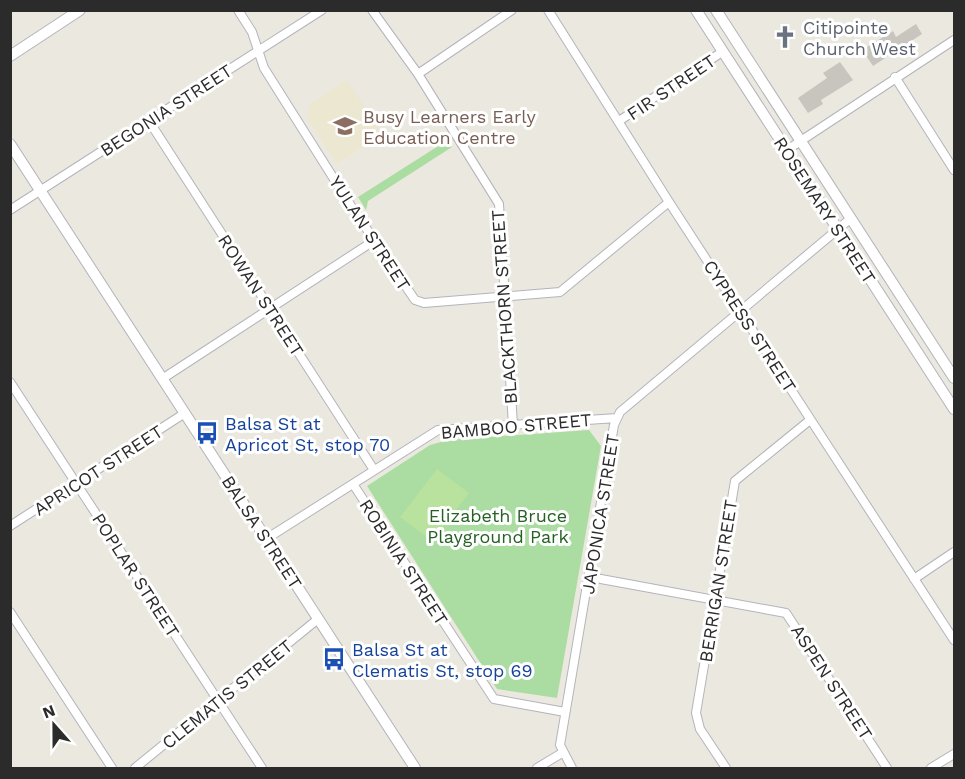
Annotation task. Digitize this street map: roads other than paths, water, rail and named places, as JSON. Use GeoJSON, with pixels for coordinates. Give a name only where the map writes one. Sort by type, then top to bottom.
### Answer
{"type":"FeatureCollection","features":[{"type":"Feature","properties":{"kind":"main road","name":"ROSEMARY STREET"},"geometry":{"type":"LineString","coordinates":[[696,10],[954,409]]}},
{"type":"Feature","properties":{"kind":"main road","name":"ROSEMARY STREET"},"geometry":{"type":"LineString","coordinates":[[716,10],[954,378]]}},
{"type":"Feature","properties":{"kind":"main road"},"geometry":{"type":"LineString","coordinates":[[10,56],[75,13]]}},
{"type":"Feature","properties":{"kind":"main road","name":"BALSA STREET"},"geometry":{"type":"LineString","coordinates":[[10,144],[415,768]]}},
{"type":"Feature","properties":{"kind":"street","name":"YULAN STREET"},"geometry":{"type":"LineString","coordinates":[[238,10],[252,32],[264,68],[416,300],[424,303],[554,293],[565,289],[669,202]]}},
{"type":"Feature","properties":{"kind":"street","name":"BEGONIA STREET"},"geometry":{"type":"LineString","coordinates":[[10,210],[322,10]]}},
{"type":"Feature","properties":{"kind":"street","name":"BLACKTHORN STREET"},"geometry":{"type":"LineString","coordinates":[[372,10],[418,74],[499,204],[513,425]]}},
{"type":"Feature","properties":{"kind":"street"},"geometry":{"type":"LineString","coordinates":[[418,74],[512,10]]}},
{"type":"Feature","properties":{"kind":"street","name":"CYPRESS STREET"},"geometry":{"type":"LineString","coordinates":[[548,10],[669,202],[954,640]]}},
{"type":"Feature","properties":{"kind":"street"},"geometry":{"type":"LineString","coordinates":[[787,150],[954,40]]}},
{"type":"Feature","properties":{"kind":"street","name":"FIR STREET"},"geometry":{"type":"LineString","coordinates":[[620,121],[722,52]]}},
{"type":"Feature","properties":{"kind":"street"},"geometry":{"type":"LineString","coordinates":[[895,77],[954,170]]}},
{"type":"Feature","properties":{"kind":"street","name":"ROWAN STREET"},"geometry":{"type":"LineString","coordinates":[[149,121],[374,470]]}},
{"type":"Feature","properties":{"kind":"street","name":"JAPONICA STREET"},"geometry":{"type":"LineString","coordinates":[[562,753],[560,745],[565,712],[617,418],[631,401],[850,219]]}},
{"type":"Feature","properties":{"kind":"street"},"geometry":{"type":"LineString","coordinates":[[162,378],[375,240]]}},
{"type":"Feature","properties":{"kind":"street","name":"POPLAR STREET"},"geometry":{"type":"LineString","coordinates":[[10,382],[262,768]]}},
{"type":"Feature","properties":{"kind":"street","name":"APRICOT STREET"},"geometry":{"type":"LineString","coordinates":[[10,526],[185,413]]}},
{"type":"Feature","properties":{"kind":"street","name":"BAMBOO STREET"},"geometry":{"type":"LineString","coordinates":[[266,539],[438,430],[617,418]]}},
{"type":"Feature","properties":{"kind":"street","name":"BERRIGAN STREET"},"geometry":{"type":"LineString","coordinates":[[726,768],[700,729],[696,713],[735,481],[810,420]]}},
{"type":"Feature","properties":{"kind":"street","name":"ROBINIA STREET"},"geometry":{"type":"LineString","coordinates":[[353,484],[494,699],[565,712]]}},
{"type":"Feature","properties":{"kind":"street"},"geometry":{"type":"LineString","coordinates":[[914,579],[954,552]]}},
{"type":"Feature","properties":{"kind":"street","name":"ASPEN STREET"},"geometry":{"type":"LineString","coordinates":[[590,577],[786,613],[887,768]]}},
{"type":"Feature","properties":{"kind":"street"},"geometry":{"type":"LineString","coordinates":[[10,612],[112,768]]}},
{"type":"Feature","properties":{"kind":"street","name":"CLEMATIS STREET"},"geometry":{"type":"LineString","coordinates":[[135,768],[318,619]]}},
{"type":"Feature","properties":{"kind":"street"},"geometry":{"type":"LineString","coordinates":[[537,768],[562,753],[572,768]]}},
{"type":"Feature","properties":{"kind":"street"},"geometry":{"type":"LineString","coordinates":[[931,768],[954,754]]}},
{"type":"Feature","properties":{"kind":"place","name":"Citipointe Church West"},"geometry":{"type":"Point","coordinates":[785,37]}},
{"type":"Feature","properties":{"kind":"place","name":"Busy Learners Early Education Centre"},"geometry":{"type":"Point","coordinates":[345,126]}},
{"type":"Feature","properties":{"kind":"place","name":"Balsa St at Apricot St, stop 70"},"geometry":{"type":"Point","coordinates":[207,433]}},
{"type":"Feature","properties":{"kind":"place","name":"Balsa St at Clematis St, stop 69"},"geometry":{"type":"Point","coordinates":[334,659]}},
{"type":"Feature","properties":{"kind":"park label","name":"Elizabeth Bruce Playground Park"},"geometry":{"type":"Point","coordinates":[498,525]}}]}
